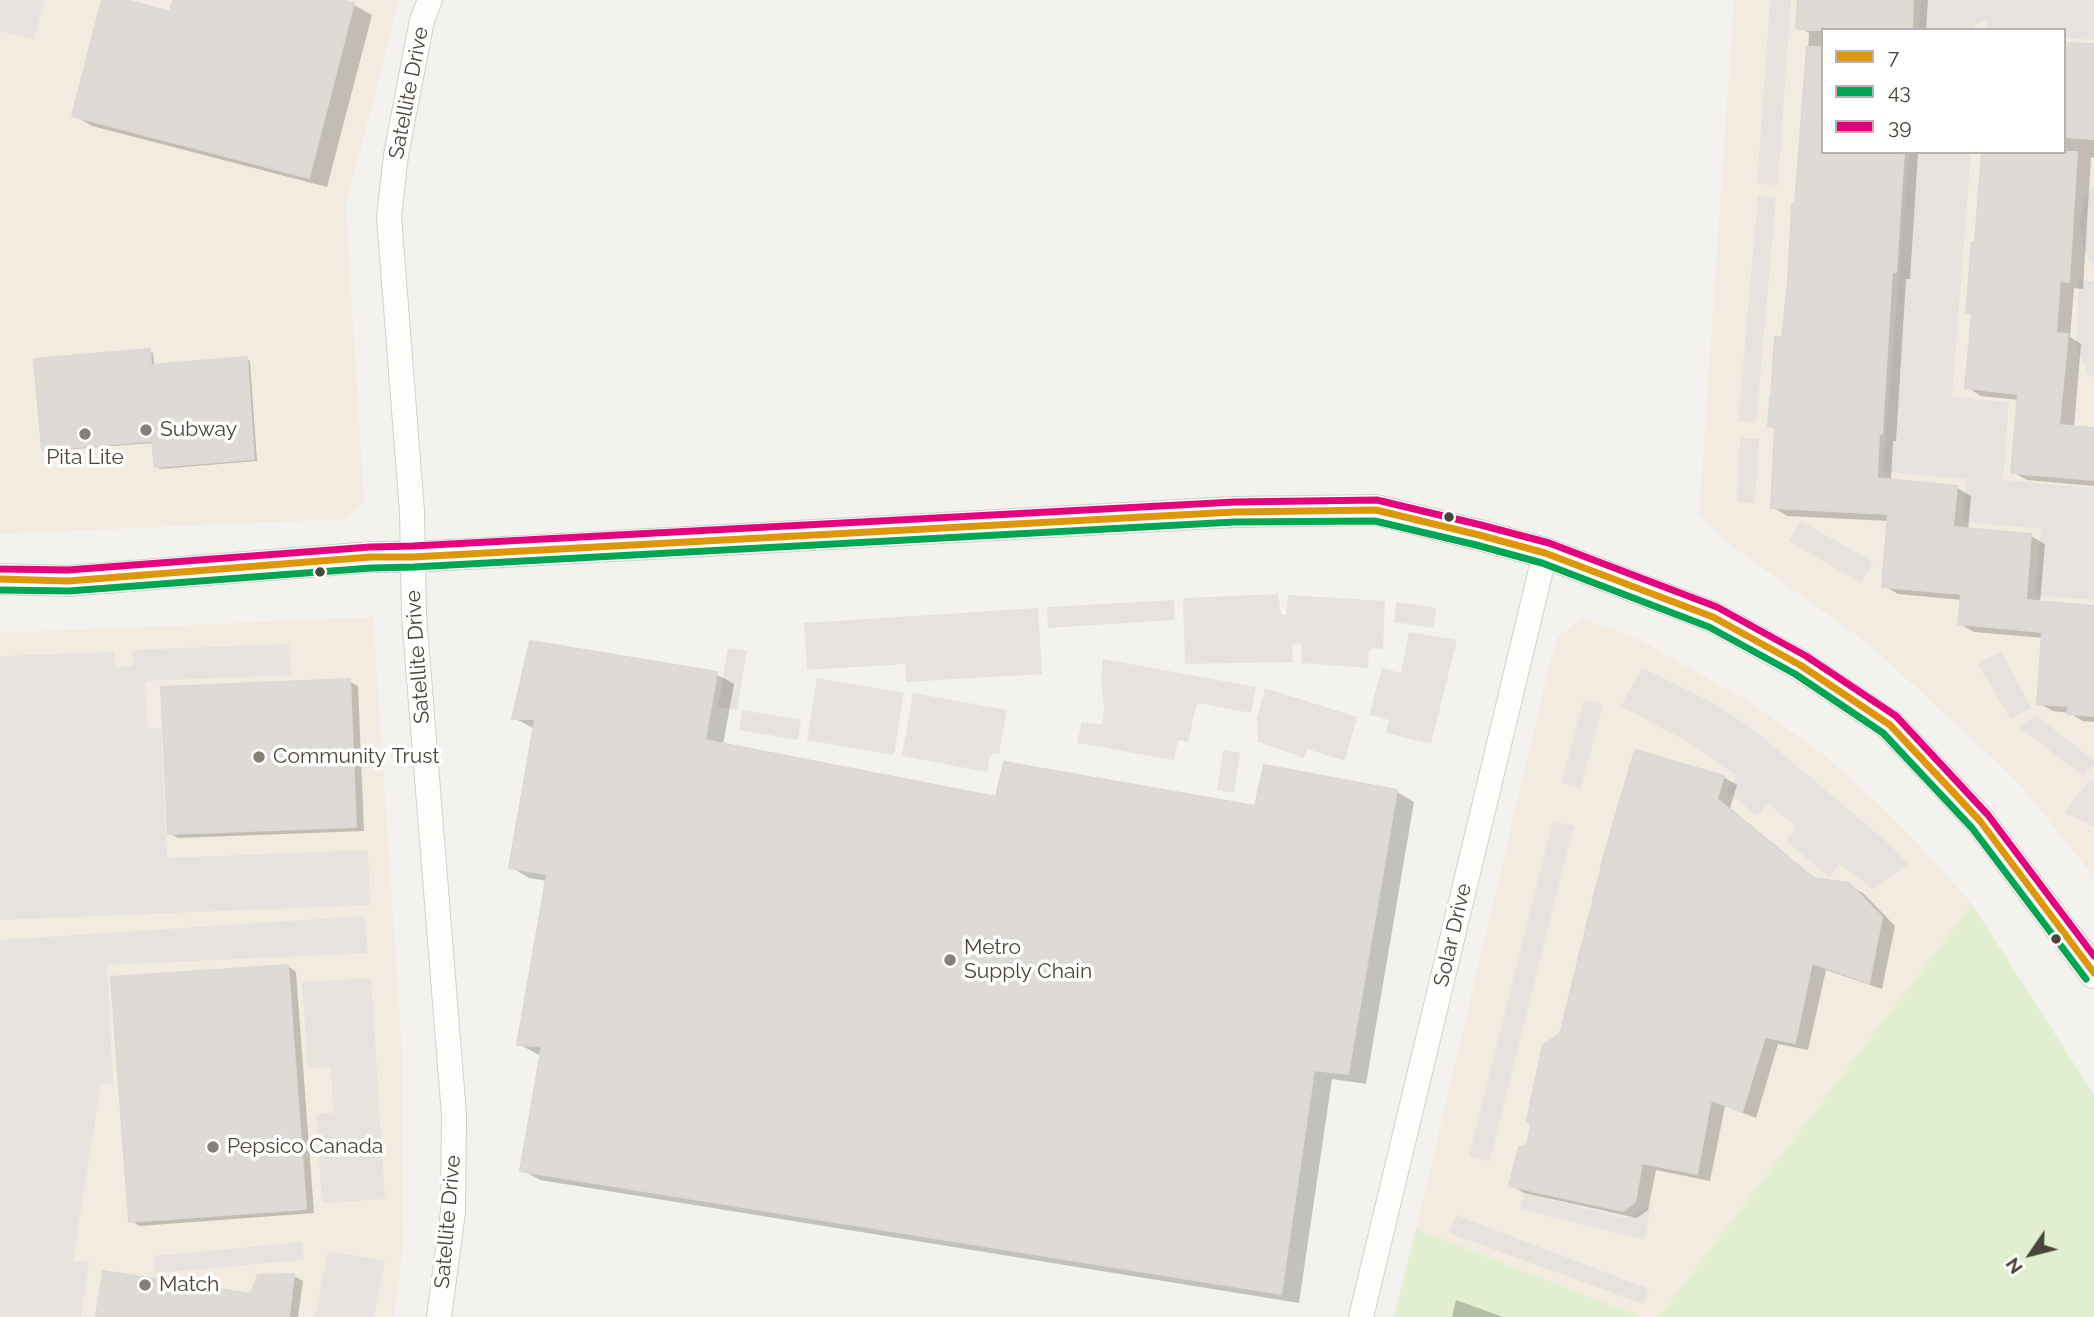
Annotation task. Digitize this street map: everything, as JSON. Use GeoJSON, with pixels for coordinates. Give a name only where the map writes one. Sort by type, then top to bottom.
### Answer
{"type":"FeatureCollection","features":[{"type":"Feature","properties":{"kind":"street","name":"Satellite Drive"},"geometry":{"type":"LineString","coordinates":[[430,0],[422,20],[396,155],[390,217],[411,499],[414,615],[454,1115],[453,1212],[439,1317]]}},
{"type":"Feature","properties":{"kind":"street"},"geometry":{"type":"LineString","coordinates":[[0,579],[68,581],[371,558],[413,558],[1234,512],[1377,510],[1545,553],[1713,617],[1800,665],[1890,725],[1980,821],[2094,972]]}},
{"type":"Feature","properties":{"kind":"street","name":"Solar Drive"},"geometry":{"type":"LineString","coordinates":[[1361,1317],[1545,553]]}},
{"type":"Feature","properties":{"kind":"shaded area"},"geometry":{"type":"Polygon","coordinates":[[[0,0],[399,0],[346,206],[364,502],[346,519],[0,534],[0,0]]]}},
{"type":"Feature","properties":{"kind":"shaded area"},"geometry":{"type":"Polygon","coordinates":[[[0,0],[45,0],[34,40],[0,31],[0,0]]]}},
{"type":"Feature","properties":{"kind":"shaded area"},"geometry":{"type":"Polygon","coordinates":[[[1734,0],[2094,0],[2094,877],[2017,781],[1871,646],[1732,546],[1699,515],[1734,0]]]}},
{"type":"Feature","properties":{"kind":"shaded area"},"geometry":{"type":"Polygon","coordinates":[[[1770,0],[1791,0],[1778,185],[1757,184],[1770,0]]]}},
{"type":"Feature","properties":{"kind":"shaded area"},"geometry":{"type":"Polygon","coordinates":[[[1921,0],[2094,0],[2094,40],[2066,38],[2066,28],[1986,28],[1986,20],[1973,28],[1919,28],[1921,0]]]}},
{"type":"Feature","properties":{"kind":"shaded area"},"geometry":{"type":"Polygon","coordinates":[[[1909,154],[1971,154],[1952,397],[2009,402],[2003,480],[2094,488],[2094,600],[2035,595],[2041,529],[1963,522],[1966,479],[1883,472],[1909,154]]]}},
{"type":"Feature","properties":{"kind":"shaded area"},"geometry":{"type":"Polygon","coordinates":[[[2094,186],[2094,267],[2084,250],[2080,224],[2084,197],[2094,186]]]}},
{"type":"Feature","properties":{"kind":"shaded area"},"geometry":{"type":"Polygon","coordinates":[[[1758,196],[1776,198],[1756,423],[1738,421],[1758,196]]]}},
{"type":"Feature","properties":{"kind":"shaded area"},"geometry":{"type":"Polygon","coordinates":[[[2079,280],[2094,281],[2094,380],[2089,376],[2076,346],[2079,280]]]}},
{"type":"Feature","properties":{"kind":"shaded area"},"geometry":{"type":"Polygon","coordinates":[[[1740,438],[1759,439],[1755,503],[1737,502],[1740,438]]]}},
{"type":"Feature","properties":{"kind":"shaded area"},"geometry":{"type":"Polygon","coordinates":[[[1801,521],[1873,562],[1861,583],[1789,541],[1801,521]]]}},
{"type":"Feature","properties":{"kind":"shaded area"},"geometry":{"type":"Polygon","coordinates":[[[1278,594],[1281,614],[1286,615],[1288,595],[1385,601],[1383,649],[1373,648],[1369,651],[1368,668],[1301,663],[1302,647],[1299,643],[1292,645],[1293,662],[1185,664],[1183,598],[1278,594]]]}},
{"type":"Feature","properties":{"kind":"shaded area"},"geometry":{"type":"Polygon","coordinates":[[[1174,600],[1175,620],[1048,628],[1047,607],[1174,600]]]}},
{"type":"Feature","properties":{"kind":"shaded area"},"geometry":{"type":"Polygon","coordinates":[[[1396,602],[1436,608],[1433,628],[1394,622],[1396,602]]]}},
{"type":"Feature","properties":{"kind":"shaded area"},"geometry":{"type":"Polygon","coordinates":[[[1038,608],[1042,674],[906,682],[905,664],[807,670],[804,623],[1038,608]]]}},
{"type":"Feature","properties":{"kind":"shaded area"},"geometry":{"type":"Polygon","coordinates":[[[373,617],[402,1048],[403,1249],[394,1317],[0,1317],[0,633],[373,617]]]}},
{"type":"Feature","properties":{"kind":"shaded area"},"geometry":{"type":"Polygon","coordinates":[[[1582,618],[1642,641],[1751,703],[1820,752],[1896,820],[1972,904],[1659,1317],[1641,1317],[1416,1229],[1550,662],[1558,637],[1582,618]]]}},
{"type":"Feature","properties":{"kind":"shaded area"},"geometry":{"type":"Polygon","coordinates":[[[1409,632],[1457,640],[1431,744],[1386,733],[1389,720],[1369,715],[1382,668],[1401,673],[1409,632]]]}},
{"type":"Feature","properties":{"kind":"shaded area"},"geometry":{"type":"Polygon","coordinates":[[[289,644],[291,675],[145,681],[148,728],[161,728],[167,858],[368,850],[370,905],[0,920],[0,656],[114,652],[115,667],[133,666],[132,650],[289,644]]]}},
{"type":"Feature","properties":{"kind":"shaded area"},"geometry":{"type":"Polygon","coordinates":[[[728,648],[747,651],[737,710],[718,707],[728,648]]]}},
{"type":"Feature","properties":{"kind":"shaded area"},"geometry":{"type":"Polygon","coordinates":[[[2001,651],[2031,708],[2011,719],[1978,664],[2001,651]]]}},
{"type":"Feature","properties":{"kind":"shaded area"},"geometry":{"type":"Polygon","coordinates":[[[1103,659],[1256,687],[1251,713],[1197,703],[1188,742],[1178,740],[1174,760],[1077,743],[1082,722],[1102,725],[1103,659]]]}},
{"type":"Feature","properties":{"kind":"shaded area"},"geometry":{"type":"Polygon","coordinates":[[[1642,668],[1713,703],[1749,726],[1887,842],[1908,864],[1873,889],[1840,864],[1829,877],[1786,841],[1796,827],[1768,803],[1757,816],[1726,790],[1736,779],[1734,774],[1693,745],[1621,706],[1642,668]]]}},
{"type":"Feature","properties":{"kind":"shaded area"},"geometry":{"type":"Polygon","coordinates":[[[817,678],[904,693],[894,755],[807,740],[817,678]]]}},
{"type":"Feature","properties":{"kind":"shaded area"},"geometry":{"type":"Polygon","coordinates":[[[1265,688],[1357,717],[1345,761],[1307,749],[1304,758],[1258,742],[1257,718],[1265,688]]]}},
{"type":"Feature","properties":{"kind":"shaded area"},"geometry":{"type":"Polygon","coordinates":[[[913,693],[1007,710],[999,754],[990,756],[987,772],[902,756],[913,693]]]}},
{"type":"Feature","properties":{"kind":"shaded area"},"geometry":{"type":"Polygon","coordinates":[[[1584,700],[1603,705],[1581,788],[1561,783],[1584,700]]]}},
{"type":"Feature","properties":{"kind":"shaded area"},"geometry":{"type":"Polygon","coordinates":[[[742,710],[801,720],[798,740],[739,730],[742,710]]]}},
{"type":"Feature","properties":{"kind":"shaded area"},"geometry":{"type":"Polygon","coordinates":[[[2036,715],[2094,761],[2094,765],[2083,776],[2019,727],[2036,715]]]}},
{"type":"Feature","properties":{"kind":"shaded area"},"geometry":{"type":"Polygon","coordinates":[[[1223,750],[1240,753],[1234,793],[1217,790],[1223,750]]]}},
{"type":"Feature","properties":{"kind":"shaded area"},"geometry":{"type":"Polygon","coordinates":[[[2090,779],[2094,780],[2094,826],[2064,813],[2090,779]]]}},
{"type":"Feature","properties":{"kind":"shaded area"},"geometry":{"type":"Polygon","coordinates":[[[1553,821],[1574,826],[1489,1162],[1469,1156],[1553,821]]]}},
{"type":"Feature","properties":{"kind":"shaded area"},"geometry":{"type":"Polygon","coordinates":[[[364,916],[368,953],[107,965],[113,1085],[101,1083],[73,1261],[89,1261],[81,1317],[0,1317],[0,940],[364,916]]]}},
{"type":"Feature","properties":{"kind":"shaded area"},"geometry":{"type":"Polygon","coordinates":[[[371,978],[385,1199],[322,1203],[316,1114],[333,1113],[331,1067],[308,1068],[302,982],[371,978]]]}},
{"type":"Feature","properties":{"kind":"shaded area"},"geometry":{"type":"Polygon","coordinates":[[[1525,1193],[1625,1218],[1651,1206],[1644,1240],[1520,1209],[1525,1193]]]}},
{"type":"Feature","properties":{"kind":"shaded area"},"geometry":{"type":"Polygon","coordinates":[[[1456,1215],[1649,1289],[1643,1304],[1449,1233],[1456,1215]]]}},
{"type":"Feature","properties":{"kind":"shaded area"},"geometry":{"type":"Polygon","coordinates":[[[302,1242],[304,1260],[156,1273],[154,1256],[302,1242]]]}},
{"type":"Feature","properties":{"kind":"shaded area"},"geometry":{"type":"Polygon","coordinates":[[[328,1251],[385,1261],[374,1317],[315,1317],[328,1251]]]}},
{"type":"Feature","properties":{"kind":"green space"},"geometry":{"type":"Polygon","coordinates":[[[1972,904],[2094,1095],[2094,1317],[1659,1317],[1972,904]]]}},
{"type":"Feature","properties":{"kind":"green space"},"geometry":{"type":"Polygon","coordinates":[[[1416,1229],[1641,1317],[1394,1317],[1416,1229]]]}},
{"type":"Feature","properties":{"kind":"building"},"geometry":{"type":"Polygon","coordinates":[[[102,0],[126,0],[170,12],[173,0],[342,0],[354,3],[309,178],[72,116],[102,0]]]}},
{"type":"Feature","properties":{"kind":"building"},"geometry":{"type":"Polygon","coordinates":[[[1798,0],[1913,0],[1912,28],[1796,28],[1798,0]]]}},
{"type":"Feature","properties":{"kind":"building"},"geometry":{"type":"Polygon","coordinates":[[[2066,43],[2094,44],[2094,139],[2066,137],[2066,43]]]}},
{"type":"Feature","properties":{"kind":"building"},"geometry":{"type":"Polygon","coordinates":[[[1807,47],[1821,47],[1821,154],[1904,154],[1877,478],[1957,486],[1953,527],[2031,534],[2026,600],[2094,606],[2094,716],[2067,714],[2068,706],[2037,704],[2042,632],[1958,624],[1961,594],[1882,587],[1888,514],[1771,508],[1775,427],[1768,426],[1770,398],[1775,337],[1782,338],[1792,204],[1795,204],[1807,47]]]}},
{"type":"Feature","properties":{"kind":"building"},"geometry":{"type":"Polygon","coordinates":[[[2077,152],[2069,282],[2060,281],[2056,333],[2068,334],[2059,425],[2094,428],[2094,480],[2011,473],[2018,394],[1965,388],[1972,313],[1966,312],[1972,242],[1975,242],[1982,154],[2077,152]]]}},
{"type":"Feature","properties":{"kind":"building"},"geometry":{"type":"Polygon","coordinates":[[[150,349],[151,365],[247,357],[254,459],[155,467],[152,441],[42,450],[34,359],[150,349]]]}},
{"type":"Feature","properties":{"kind":"building","name":"Metro Supply Chain"},"geometry":{"type":"Polygon","coordinates":[[[530,641],[717,672],[705,740],[996,797],[1004,762],[1255,806],[1264,765],[1397,790],[1348,1074],[1314,1070],[1281,1294],[520,1171],[542,1046],[517,1045],[547,874],[509,868],[535,719],[512,719],[530,641]]]}},
{"type":"Feature","properties":{"kind":"building","name":"Community Trust"},"geometry":{"type":"Polygon","coordinates":[[[350,679],[356,827],[168,834],[161,687],[350,679]]]}},
{"type":"Feature","properties":{"kind":"building"},"geometry":{"type":"Polygon","coordinates":[[[1635,750],[1724,776],[1717,799],[1813,878],[1849,883],[1882,917],[1869,983],[1812,963],[1795,1043],[1765,1037],[1742,1112],[1711,1100],[1697,1174],[1642,1163],[1635,1202],[1623,1211],[1509,1186],[1519,1147],[1527,1146],[1531,1125],[1527,1120],[1543,1045],[1560,1034],[1605,852],[1635,750]]]}},
{"type":"Feature","properties":{"kind":"building","name":"Pepsico Canada"},"geometry":{"type":"Polygon","coordinates":[[[288,965],[306,1209],[129,1222],[111,977],[288,965]]]}},
{"type":"Feature","properties":{"kind":"building","name":"Match"},"geometry":{"type":"Polygon","coordinates":[[[103,1271],[251,1294],[258,1275],[294,1274],[289,1317],[96,1317],[103,1271]]]}},
{"type":"Feature","properties":{"kind":"transit line","name":"39"},"geometry":{"type":"LineString","coordinates":[[0,569],[68,570],[370,547],[1234,502],[1377,500],[1549,543],[1717,607],[1806,656],[1896,716],[1988,815],[2094,956]]}},
{"type":"Feature","properties":{"kind":"transit line","name":"7"},"geometry":{"type":"LineString","coordinates":[[0,579],[68,581],[371,557],[413,557],[1234,512],[1376,510],[1545,553],[1713,617],[1800,665],[1890,725],[1980,821],[2094,973]]}},
{"type":"Feature","properties":{"kind":"transit line","name":"43"},"geometry":{"type":"LineString","coordinates":[[0,590],[69,591],[371,568],[1234,522],[1375,521],[1542,563],[1709,627],[1795,674],[1883,733],[1972,828],[2086,979]]}},
{"type":"Feature","properties":{"kind":"place","name":"Subway"},"geometry":{"type":"Point","coordinates":[146,430]}},
{"type":"Feature","properties":{"kind":"place","name":"Pita Lite"},"geometry":{"type":"Point","coordinates":[85,434]}},
{"type":"Feature","properties":{"kind":"place","name":"Community Trust"},"geometry":{"type":"Point","coordinates":[259,757]}},
{"type":"Feature","properties":{"kind":"place","name":"Metro Supply Chain"},"geometry":{"type":"Point","coordinates":[950,960]}},
{"type":"Feature","properties":{"kind":"place","name":"Pepsico Canada"},"geometry":{"type":"Point","coordinates":[213,1147]}},
{"type":"Feature","properties":{"kind":"place","name":"Match"},"geometry":{"type":"Point","coordinates":[145,1285]}}]}
